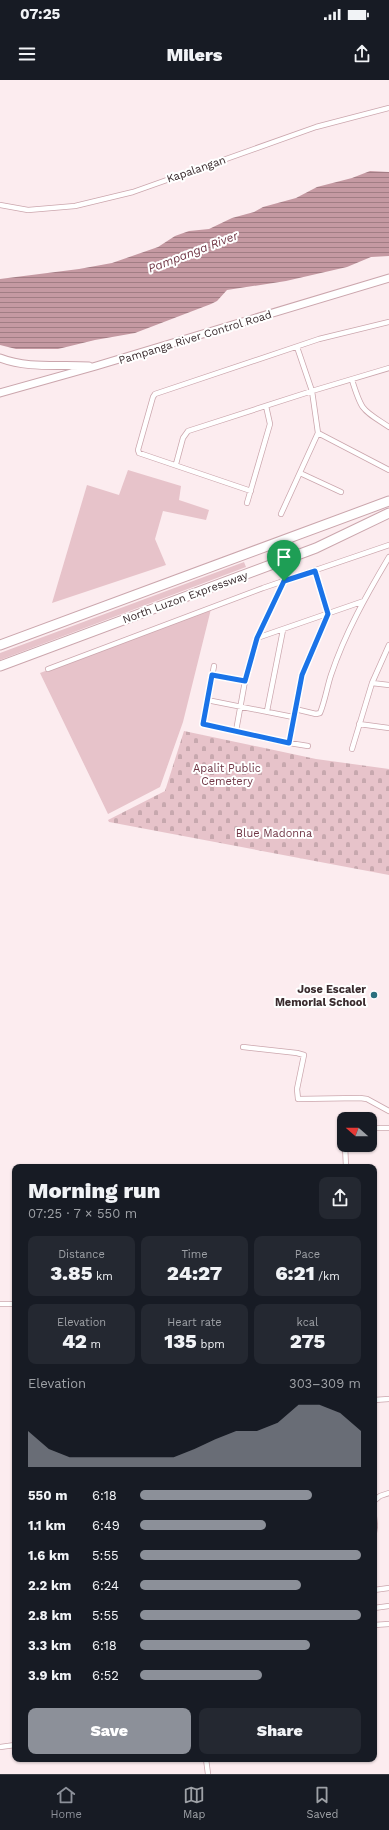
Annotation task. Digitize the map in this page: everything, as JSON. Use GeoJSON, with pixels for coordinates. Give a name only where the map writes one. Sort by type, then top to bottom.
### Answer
{"type":"FeatureCollection","features":[{"type":"Feature","properties":{"kind":"highway","name":"North Luzon Expressway"},"geometry":{"type":"LineString","coordinates":[[0,645],[389,501]]}},
{"type":"Feature","properties":{"kind":"highway","name":"North Luzon Expressway"},"geometry":{"type":"LineString","coordinates":[[0,666],[316,548],[389,513]]}},
{"type":"Feature","properties":{"kind":"main road","name":"Pampanga River Control Road"},"geometry":{"type":"LineString","coordinates":[[0,393],[388,281]]}},
{"type":"Feature","properties":{"kind":"main road"},"geometry":{"type":"LineString","coordinates":[[0,358],[28,364],[96,366]]}},
{"type":"Feature","properties":{"kind":"street","name":"Kapalangan"},"geometry":{"type":"LineString","coordinates":[[0,206],[28,210],[74,206],[133,192],[316,128],[389,108]]}},
{"type":"Feature","properties":{"kind":"street"},"geometry":{"type":"LineString","coordinates":[[251,491],[138,452],[155,394],[319,339],[389,322]]}},
{"type":"Feature","properties":{"kind":"street"},"geometry":{"type":"LineString","coordinates":[[281,514],[318,433],[312,391],[296,347]]}},
{"type":"Feature","properties":{"kind":"street"},"geometry":{"type":"LineString","coordinates":[[176,464],[183,438],[188,431],[389,368]]}},
{"type":"Feature","properties":{"kind":"street"},"geometry":{"type":"LineString","coordinates":[[352,380],[359,404],[364,411],[389,427]]}},
{"type":"Feature","properties":{"kind":"street"},"geometry":{"type":"LineString","coordinates":[[247,503],[270,424],[266,406]]}},
{"type":"Feature","properties":{"kind":"street"},"geometry":{"type":"LineString","coordinates":[[318,433],[389,470]]}},
{"type":"Feature","properties":{"kind":"street"},"geometry":{"type":"LineString","coordinates":[[300,473],[341,492]]}},
{"type":"Feature","properties":{"kind":"street"},"geometry":{"type":"LineString","coordinates":[[48,669],[284,581],[389,545]]}},
{"type":"Feature","properties":{"kind":"street"},"geometry":{"type":"LineString","coordinates":[[295,709],[316,714],[320,713],[331,675],[364,601],[389,556]]}},
{"type":"Feature","properties":{"kind":"street"},"geometry":{"type":"LineString","coordinates":[[289,743],[302,675],[328,614],[315,571]]}},
{"type":"Feature","properties":{"kind":"street"},"geometry":{"type":"LineString","coordinates":[[236,731],[245,681],[257,638],[284,581]]}},
{"type":"Feature","properties":{"kind":"street"},"geometry":{"type":"LineString","coordinates":[[257,638],[364,601]]}},
{"type":"Feature","properties":{"kind":"street"},"geometry":{"type":"LineString","coordinates":[[267,711],[283,630]]}},
{"type":"Feature","properties":{"kind":"street"},"geometry":{"type":"LineString","coordinates":[[352,749],[372,683],[389,645]]}},
{"type":"Feature","properties":{"kind":"street"},"geometry":{"type":"LineString","coordinates":[[214,666],[203,724],[308,746]]}},
{"type":"Feature","properties":{"kind":"street"},"geometry":{"type":"LineString","coordinates":[[212,675],[245,681]]}},
{"type":"Feature","properties":{"kind":"street"},"geometry":{"type":"LineString","coordinates":[[372,683],[389,685]]}},
{"type":"Feature","properties":{"kind":"street"},"geometry":{"type":"LineString","coordinates":[[207,700],[293,717]]}},
{"type":"Feature","properties":{"kind":"street"},"geometry":{"type":"LineString","coordinates":[[359,724],[389,728]]}},
{"type":"Feature","properties":{"kind":"street"},"geometry":{"type":"LineString","coordinates":[[243,1047],[304,1055],[297,1089],[298,1098],[367,1099],[389,1111]]}},
{"type":"Feature","properties":{"kind":"street"},"geometry":{"type":"LineString","coordinates":[[377,1128],[389,1128]]}},
{"type":"Feature","properties":{"kind":"street"},"geometry":{"type":"LineString","coordinates":[[345,1152],[346,1164]]}},
{"type":"Feature","properties":{"kind":"street"},"geometry":{"type":"LineString","coordinates":[[0,1304],[12,1304]]}},
{"type":"Feature","properties":{"kind":"street"},"geometry":{"type":"LineString","coordinates":[[377,1400],[389,1399]]}},
{"type":"Feature","properties":{"kind":"street"},"geometry":{"type":"LineString","coordinates":[[377,1498],[389,1493]]}},
{"type":"Feature","properties":{"kind":"street"},"geometry":{"type":"LineString","coordinates":[[377,1590],[389,1588]]}},
{"type":"Feature","properties":{"kind":"street"},"geometry":{"type":"LineString","coordinates":[[377,1608],[389,1606]]}},
{"type":"Feature","properties":{"kind":"street"},"geometry":{"type":"LineString","coordinates":[[377,1625],[389,1624]]}},
{"type":"Feature","properties":{"kind":"street"},"geometry":{"type":"LineString","coordinates":[[0,1747],[12,1745]]}},
{"type":"Feature","properties":{"kind":"street"},"geometry":{"type":"LineString","coordinates":[[206,1762],[208,1774]]}},
{"type":"Feature","properties":{"kind":"green space"},"geometry":{"type":"Polygon","coordinates":[[[128,470],[181,486],[179,500],[209,510],[206,520],[163,511],[155,539],[166,565],[52,603],[87,485],[119,495],[128,470]]]}},
{"type":"Feature","properties":{"kind":"green space"},"geometry":{"type":"Polygon","coordinates":[[[244,562],[246,567],[0,660],[0,653],[244,562]]]}},
{"type":"Feature","properties":{"kind":"green space"},"geometry":{"type":"Polygon","coordinates":[[[211,609],[183,722],[160,787],[108,814],[40,673],[211,609]]]}},
{"type":"Feature","properties":{"kind":"green space"},"geometry":{"type":"Polygon","coordinates":[[[184,731],[316,759],[389,769],[389,875],[109,822],[108,820],[165,791],[184,731]]]}},
{"type":"Feature","properties":{"kind":"water","name":"Pampanga River"},"geometry":{"type":"Polygon","coordinates":[[[370,171],[389,172],[389,256],[371,257],[347,267],[286,281],[227,290],[217,301],[211,304],[135,333],[95,340],[58,349],[16,349],[0,345],[0,279],[79,269],[112,263],[158,247],[175,236],[189,231],[209,229],[232,218],[254,212],[263,207],[296,198],[317,187],[352,178],[370,171]]]}},
{"type":"Feature","properties":{"kind":"place","name":"Jose Escaler Memorial School"},"geometry":{"type":"Point","coordinates":[374,995]}},
{"type":"Feature","properties":{"kind":"route"},"geometry":{"type":"LineString","coordinates":[[315,571],[328,614],[302,675],[289,743],[203,724],[212,675],[245,681],[257,638],[284,581],[315,571]]}},
{"type":"Feature","properties":{"kind":"park label","name":"Apalit Public Cemetery"},"geometry":{"type":"Point","coordinates":[227,774]}},
{"type":"Feature","properties":{"kind":"park label","name":"Blue Madonna"},"geometry":{"type":"Point","coordinates":[274,833]}}]}
